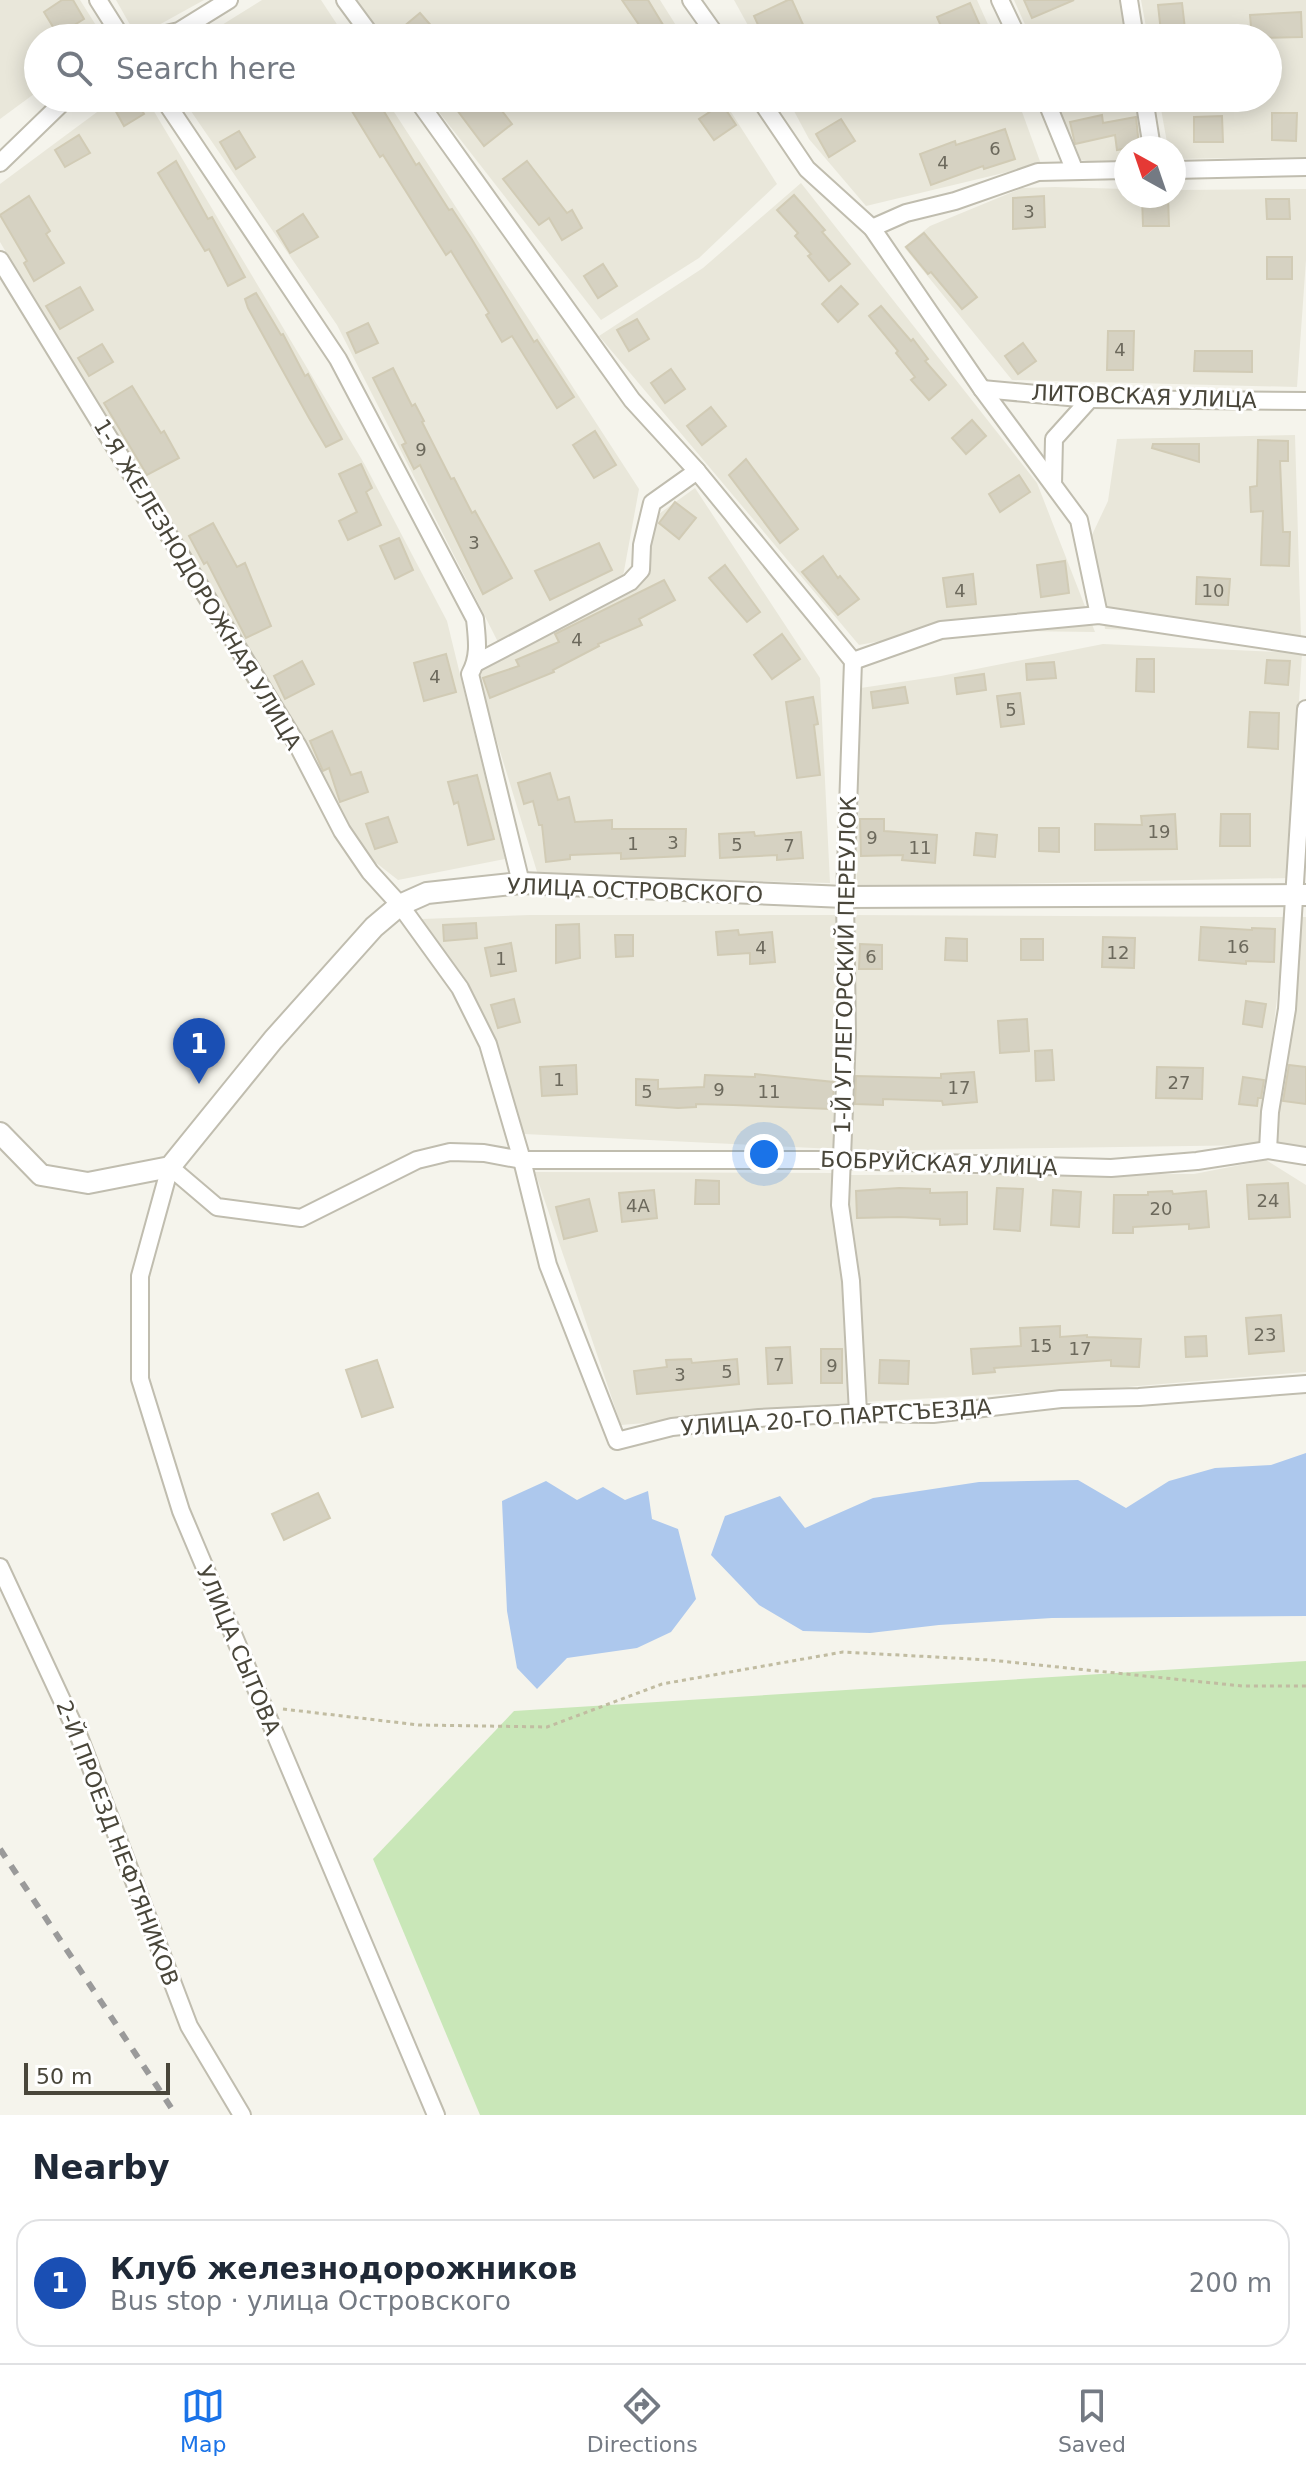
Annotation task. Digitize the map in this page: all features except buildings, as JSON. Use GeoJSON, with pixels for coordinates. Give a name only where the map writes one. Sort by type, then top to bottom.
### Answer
{"type":"FeatureCollection","features":[{"type":"Feature","properties":{"kind":"street"},"geometry":{"type":"LineString","coordinates":[[98,0],[113,24]]}},
{"type":"Feature","properties":{"kind":"street"},"geometry":{"type":"LineString","coordinates":[[190,24],[229,0]]}},
{"type":"Feature","properties":{"kind":"street"},"geometry":{"type":"LineString","coordinates":[[345,0],[363,24]]}},
{"type":"Feature","properties":{"kind":"street"},"geometry":{"type":"LineString","coordinates":[[691,0],[708,24]]}},
{"type":"Feature","properties":{"kind":"street"},"geometry":{"type":"LineString","coordinates":[[1000,0],[1011,24]]}},
{"type":"Feature","properties":{"kind":"street"},"geometry":{"type":"LineString","coordinates":[[1129,0],[1133,24]]}},
{"type":"Feature","properties":{"kind":"street"},"geometry":{"type":"LineString","coordinates":[[0,163],[53,112]]}},
{"type":"Feature","properties":{"kind":"street"},"geometry":{"type":"LineString","coordinates":[[172,112],[338,359],[475,619],[478,647],[476,663],[470,674],[521,883]]}},
{"type":"Feature","properties":{"kind":"street"},"geometry":{"type":"LineString","coordinates":[[426,112],[632,400],[697,471],[853,661],[941,630],[1099,615],[1306,646]]}},
{"type":"Feature","properties":{"kind":"street"},"geometry":{"type":"LineString","coordinates":[[768,112],[807,169],[872,228],[982,389],[1079,520],[1099,615]]}},
{"type":"Feature","properties":{"kind":"street"},"geometry":{"type":"LineString","coordinates":[[1051,112],[1074,169]]}},
{"type":"Feature","properties":{"kind":"street"},"geometry":{"type":"LineString","coordinates":[[1146,112],[1150,136]]}},
{"type":"Feature","properties":{"kind":"street"},"geometry":{"type":"LineString","coordinates":[[1186,170],[1306,167]]}},
{"type":"Feature","properties":{"kind":"street"},"geometry":{"type":"LineString","coordinates":[[872,228],[906,213],[955,201],[1038,172],[1114,170]]}},
{"type":"Feature","properties":{"kind":"street","name":"1-Я ЖЕЛЕЗНОДОРОЖНАЯ УЛИЦА"},"geometry":{"type":"LineString","coordinates":[[0,260],[298,746],[342,831],[460,988],[488,1044],[522,1160]]}},
{"type":"Feature","properties":{"kind":"street","name":"ЛИТОВСКАЯ УЛИЦА"},"geometry":{"type":"LineString","coordinates":[[982,389],[1090,399],[1306,401]]}},
{"type":"Feature","properties":{"kind":"street"},"geometry":{"type":"LineString","coordinates":[[1053,484],[1054,439],[1090,399]]}},
{"type":"Feature","properties":{"kind":"street"},"geometry":{"type":"LineString","coordinates":[[476,663],[630,582],[641,570],[642,545],[652,503],[697,471]]}},
{"type":"Feature","properties":{"kind":"street","name":"1-Й УГЛЕГОРСКИЙ ПЕРЕУЛОК"},"geometry":{"type":"LineString","coordinates":[[853,661],[845,897],[847,1035],[840,1205],[851,1281],[858,1413]]}},
{"type":"Feature","properties":{"kind":"street"},"geometry":{"type":"LineString","coordinates":[[1268,1150],[1270,1112],[1287,1009],[1300,895],[1306,709]]}},
{"type":"Feature","properties":{"kind":"street","name":"УЛИЦА ОСТРОВСКОГО"},"geometry":{"type":"LineString","coordinates":[[170,1167],[273,1040],[374,927],[400,905],[427,893],[521,883],[845,897],[1300,895]]}},
{"type":"Feature","properties":{"kind":"street"},"geometry":{"type":"LineString","coordinates":[[3,1137],[41,1175],[88,1183],[170,1167]]}},
{"type":"Feature","properties":{"kind":"street","name":"БОБРУЙСКАЯ УЛИЦА"},"geometry":{"type":"LineString","coordinates":[[170,1167],[217,1207],[301,1218],[417,1160],[450,1152],[484,1153],[522,1160],[840,1160],[1111,1168],[1197,1161],[1268,1150],[1306,1156]]}},
{"type":"Feature","properties":{"kind":"street","name":"УЛИЦА 20-ГО ПАРТСЪЕЗДА"},"geometry":{"type":"LineString","coordinates":[[522,1160],[548,1265],[617,1441],[672,1427],[759,1418],[858,1413],[933,1414],[1061,1399],[1139,1397],[1306,1384]]}},
{"type":"Feature","properties":{"kind":"street","name":"УЛИЦА СЫТОВА"},"geometry":{"type":"LineString","coordinates":[[170,1167],[140,1276],[140,1379],[181,1511],[436,2115]]}},
{"type":"Feature","properties":{"kind":"street","name":"2-Й ПРОЕЗД НЕФТЯНИКОВ"},"geometry":{"type":"LineString","coordinates":[[0,1567],[80,1739],[189,2026],[242,2115]]}},
{"type":"Feature","properties":{"kind":"path"},"geometry":{"type":"LineString","coordinates":[[263,1707],[419,1725],[547,1727],[662,1684],[843,1652],[990,1660],[1242,1686],[1306,1686]]}},
{"type":"Feature","properties":{"kind":"shaded area"},"geometry":{"type":"Polygon","coordinates":[[[0,0],[80,0],[95,24],[24,24],[24,101],[0,119],[0,0]]]}},
{"type":"Feature","properties":{"kind":"shaded area"},"geometry":{"type":"Polygon","coordinates":[[[116,0],[204,0],[161,24],[130,24],[116,0]]]}},
{"type":"Feature","properties":{"kind":"shaded area"},"geometry":{"type":"Polygon","coordinates":[[[262,0],[321,0],[337,24],[223,24],[262,0]]]}},
{"type":"Feature","properties":{"kind":"shaded area"},"geometry":{"type":"Polygon","coordinates":[[[352,0],[660,0],[675,24],[371,24],[352,0]]]}},
{"type":"Feature","properties":{"kind":"shaded area"},"geometry":{"type":"Polygon","coordinates":[[[734,0],[977,0],[988,24],[747,24],[734,0]]]}},
{"type":"Feature","properties":{"kind":"shaded area"},"geometry":{"type":"Polygon","coordinates":[[[1014,0],[1123,0],[1126,24],[1025,24],[1014,0]]]}},
{"type":"Feature","properties":{"kind":"shaded area"},"geometry":{"type":"Polygon","coordinates":[[[1141,0],[1306,0],[1306,157],[1186,159],[1186,136],[1166,136],[1162,112],[1282,112],[1282,24],[1145,24],[1141,0]]]}},
{"type":"Feature","properties":{"kind":"shaded area"},"geometry":{"type":"Polygon","coordinates":[[[97,112],[154,112],[365,465],[447,621],[505,859],[398,880],[375,862],[350,830],[0,242],[0,184],[97,112]]]}},
{"type":"Feature","properties":{"kind":"shaded area"},"geometry":{"type":"Polygon","coordinates":[[[192,112],[394,112],[639,489],[622,582],[499,644],[337,325],[192,112]]]}},
{"type":"Feature","properties":{"kind":"shaded area"},"geometry":{"type":"Polygon","coordinates":[[[439,112],[731,112],[777,184],[699,258],[601,320],[439,112]]]}},
{"type":"Feature","properties":{"kind":"shaded area"},"geometry":{"type":"Polygon","coordinates":[[[795,112],[1022,112],[1041,164],[866,206],[809,139],[795,112]]]}},
{"type":"Feature","properties":{"kind":"shaded area"},"geometry":{"type":"Polygon","coordinates":[[[1061,112],[1139,112],[1142,136],[1114,136],[1114,164],[1080,160],[1061,112]]]}},
{"type":"Feature","properties":{"kind":"shaded area"},"geometry":{"type":"Polygon","coordinates":[[[801,183],[1037,483],[1095,632],[942,630],[859,645],[599,336],[703,268],[801,183]]]}},
{"type":"Feature","properties":{"kind":"shaded area"},"geometry":{"type":"Polygon","coordinates":[[[1022,188],[1114,189],[1114,208],[1186,208],[1186,190],[1306,189],[1306,260],[1297,387],[1012,380],[904,247],[930,226],[1022,188]]]}},
{"type":"Feature","properties":{"kind":"shaded area"},"geometry":{"type":"Polygon","coordinates":[[[1295,435],[1301,637],[1105,629],[1091,537],[1108,501],[1117,439],[1295,435]]]}},
{"type":"Feature","properties":{"kind":"shaded area"},"geometry":{"type":"Polygon","coordinates":[[[695,488],[820,678],[830,883],[538,875],[476,673],[648,576],[646,554],[656,516],[695,488]]]}},
{"type":"Feature","properties":{"kind":"shaded area"},"geometry":{"type":"Polygon","coordinates":[[[1103,644],[1302,653],[1288,878],[857,887],[854,689],[941,676],[1103,644]]]}},
{"type":"Feature","properties":{"kind":"shaded area"},"geometry":{"type":"Polygon","coordinates":[[[530,915],[841,915],[835,1149],[524,1134],[496,1042],[422,919],[530,915]]]}},
{"type":"Feature","properties":{"kind":"shaded area"},"geometry":{"type":"Polygon","coordinates":[[[851,915],[1287,917],[1259,1145],[850,1151],[851,915]]]}},
{"type":"Feature","properties":{"kind":"shaded area"},"geometry":{"type":"Polygon","coordinates":[[[1300,917],[1306,917],[1306,1148],[1274,1146],[1300,917]]]}},
{"type":"Feature","properties":{"kind":"shaded area"},"geometry":{"type":"Polygon","coordinates":[[[1266,1160],[1306,1185],[1306,1372],[1126,1387],[864,1402],[846,1197],[851,1175],[1194,1174],[1266,1160]]]}},
{"type":"Feature","properties":{"kind":"shaded area"},"geometry":{"type":"Polygon","coordinates":[[[535,1172],[836,1173],[853,1406],[621,1425],[535,1172]]]}},
{"type":"Feature","properties":{"kind":"green space"},"geometry":{"type":"Polygon","coordinates":[[[1306,1661],[1306,2115],[480,2115],[373,1859],[514,1711],[1306,1661]]]}},
{"type":"Feature","properties":{"kind":"water"},"geometry":{"type":"Polygon","coordinates":[[[1306,1453],[1306,1616],[1052,1618],[870,1633],[803,1631],[759,1605],[711,1555],[725,1516],[780,1496],[805,1528],[873,1498],[979,1482],[1078,1480],[1126,1508],[1169,1481],[1215,1468],[1271,1465],[1306,1453]]]}},
{"type":"Feature","properties":{"kind":"water"},"geometry":{"type":"Polygon","coordinates":[[[546,1481],[577,1500],[603,1487],[625,1500],[648,1491],[652,1519],[678,1529],[696,1599],[671,1632],[637,1648],[567,1658],[537,1689],[517,1668],[507,1611],[502,1501],[546,1481]]]}},
{"type":"Feature","properties":{"kind":"railway"},"geometry":{"type":"LineString","coordinates":[[0,1849],[176,2115]]}},
{"type":"Feature","properties":{"kind":"place","name":"Клуб железнодорожников"},"geometry":{"type":"Point","coordinates":[199,1084]}}]}
